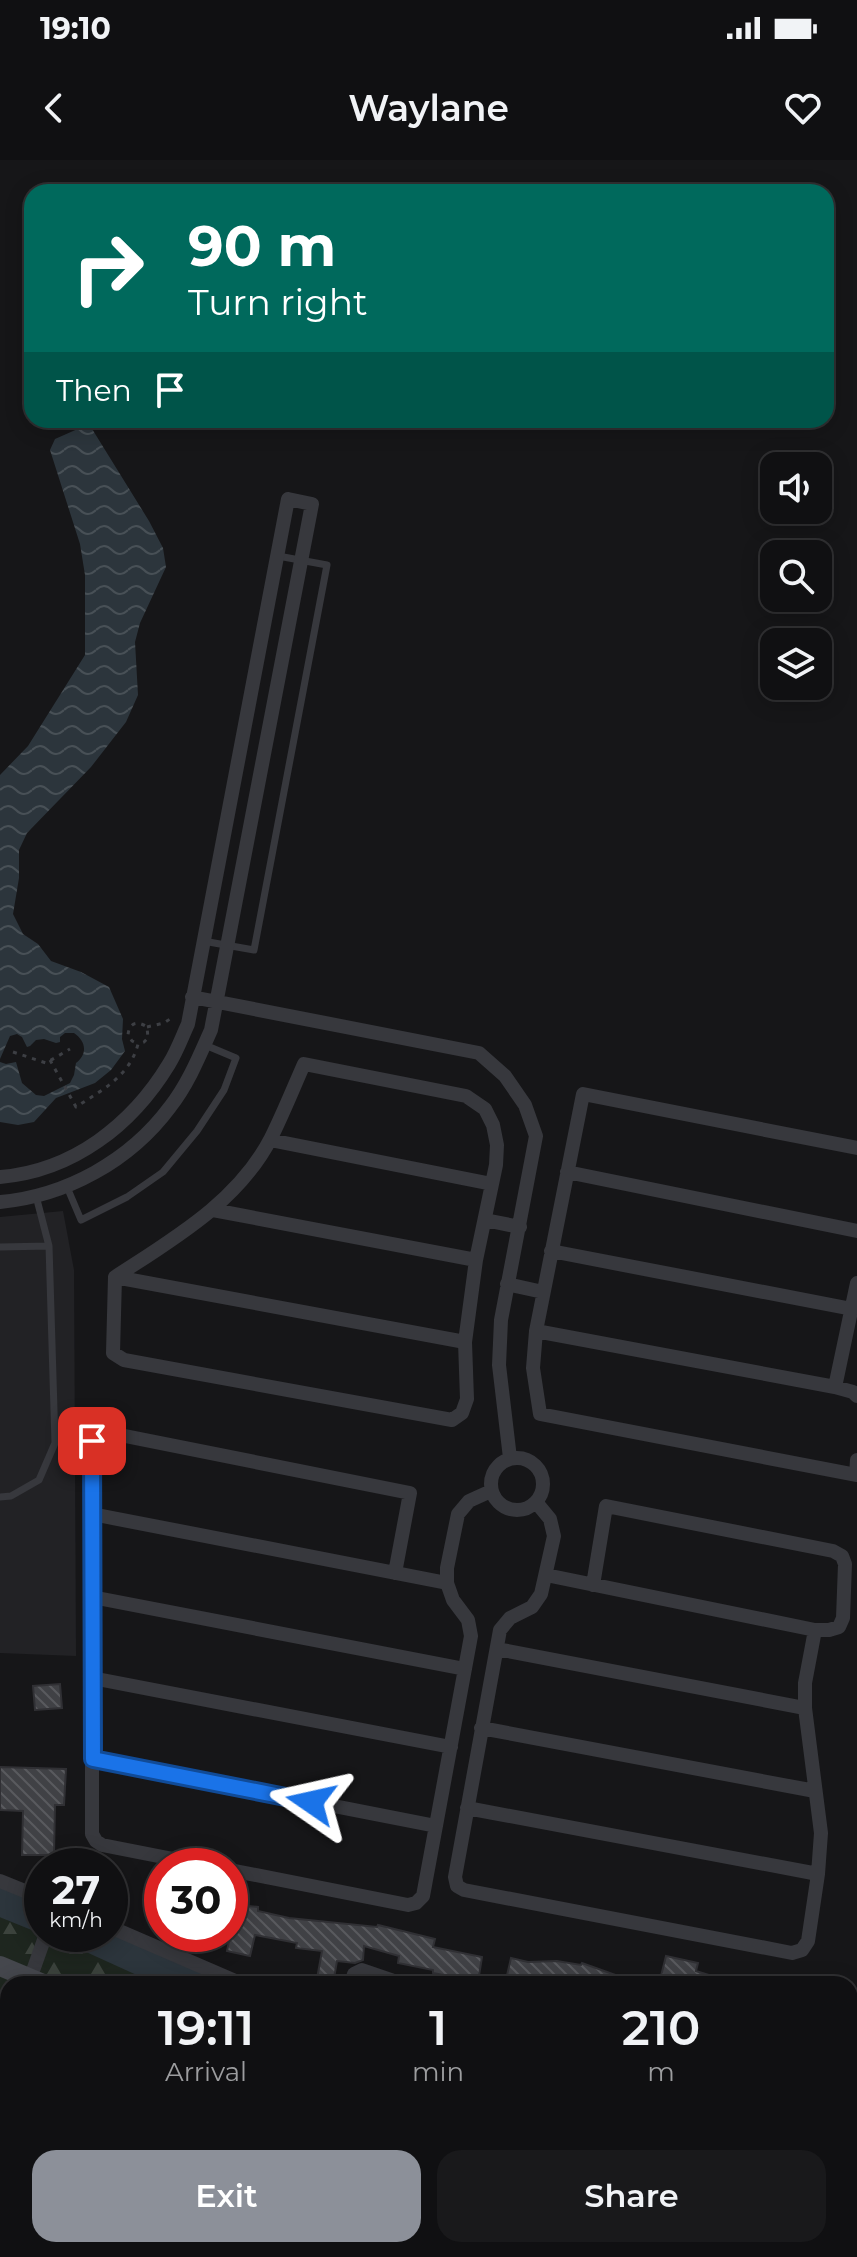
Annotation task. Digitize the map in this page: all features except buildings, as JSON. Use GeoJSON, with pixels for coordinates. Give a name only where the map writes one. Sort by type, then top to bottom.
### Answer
{"type":"FeatureCollection","features":[{"type":"Feature","properties":{"kind":"main road"},"geometry":{"type":"LineString","coordinates":[[0,1966],[24,1976]]}},
{"type":"Feature","properties":{"kind":"street"},"geometry":{"type":"LineString","coordinates":[[0,1177],[17,1176],[58,1165],[96,1144],[150,1094],[171,1061],[188,1024],[288,499],[312,504],[211,1030],[193,1072],[169,1109],[109,1164],[67,1187],[21,1200],[0,1202]]}},
{"type":"Feature","properties":{"kind":"street"},"geometry":{"type":"LineString","coordinates":[[192,997],[479,1053],[505,1076],[525,1105],[536,1136],[501,1320],[499,1365],[510,1458]]}},
{"type":"Feature","properties":{"kind":"street"},"geometry":{"type":"LineString","coordinates":[[304,1064],[466,1096],[485,1109],[493,1125],[497,1145],[492,1184],[476,1260],[465,1342],[467,1399],[462,1413],[452,1420],[124,1360],[113,1353],[115,1277],[213,1210],[247,1174],[270,1140],[304,1064]]}},
{"type":"Feature","properties":{"kind":"street"},"geometry":{"type":"LineString","coordinates":[[857,1148],[583,1094],[543,1292],[533,1368],[540,1414],[856,1475],[857,1460]]}},
{"type":"Feature","properties":{"kind":"street"},"geometry":{"type":"LineString","coordinates":[[270,1140],[492,1184]]}},
{"type":"Feature","properties":{"kind":"street"},"geometry":{"type":"LineString","coordinates":[[567,1172],[857,1231]]}},
{"type":"Feature","properties":{"kind":"street"},"geometry":{"type":"LineString","coordinates":[[213,1210],[476,1260]]}},
{"type":"Feature","properties":{"kind":"street"},"geometry":{"type":"LineString","coordinates":[[485,1220],[520,1227]]}},
{"type":"Feature","properties":{"kind":"street"},"geometry":{"type":"LineString","coordinates":[[551,1251],[852,1309]]}},
{"type":"Feature","properties":{"kind":"street"},"geometry":{"type":"LineString","coordinates":[[115,1277],[465,1342]]}},
{"type":"Feature","properties":{"kind":"street"},"geometry":{"type":"LineString","coordinates":[[835,1387],[857,1283]]}},
{"type":"Feature","properties":{"kind":"street"},"geometry":{"type":"LineString","coordinates":[[507,1284],[543,1292]]}},
{"type":"Feature","properties":{"kind":"street"},"geometry":{"type":"LineString","coordinates":[[536,1331],[835,1387],[857,1396]]}},
{"type":"Feature","properties":{"kind":"street"},"geometry":{"type":"LineString","coordinates":[[144,1853],[102,1845],[92,1834],[92,1441],[97,1435],[105,1432],[410,1493],[395,1573]]}},
{"type":"Feature","properties":{"kind":"street"},"geometry":{"type":"LineString","coordinates":[[510,1458],[524,1458],[536,1465],[543,1477],[543,1490],[536,1502],[524,1509],[510,1509],[498,1502],[491,1491],[491,1477],[498,1465],[510,1458]]}},
{"type":"Feature","properties":{"kind":"street"},"geometry":{"type":"LineString","coordinates":[[248,1874],[408,1905],[416,1903],[423,1896],[471,1636],[468,1620],[453,1600],[447,1583],[447,1568],[458,1514],[469,1501],[491,1491]]}},
{"type":"Feature","properties":{"kind":"street"},"geometry":{"type":"LineString","coordinates":[[536,1502],[550,1519],[554,1536],[541,1594],[532,1607],[510,1618],[500,1630],[455,1877],[457,1886],[464,1890],[792,1953],[802,1950],[808,1941],[821,1833],[805,1708],[805,1683],[815,1630]]}},
{"type":"Feature","properties":{"kind":"street"},"geometry":{"type":"LineString","coordinates":[[546,1575],[593,1585],[815,1630],[829,1630],[839,1627],[843,1618],[845,1564],[842,1556],[833,1551],[606,1506],[593,1585]]}},
{"type":"Feature","properties":{"kind":"street"},"geometry":{"type":"LineString","coordinates":[[92,1514],[447,1583]]}},
{"type":"Feature","properties":{"kind":"street"},"geometry":{"type":"LineString","coordinates":[[92,1597],[465,1669]]}},
{"type":"Feature","properties":{"kind":"street"},"geometry":{"type":"LineString","coordinates":[[497,1649],[805,1708]]}},
{"type":"Feature","properties":{"kind":"street"},"geometry":{"type":"LineString","coordinates":[[92,1678],[451,1747]]}},
{"type":"Feature","properties":{"kind":"street"},"geometry":{"type":"LineString","coordinates":[[481,1728],[815,1791]]}},
{"type":"Feature","properties":{"kind":"street"},"geometry":{"type":"LineString","coordinates":[[93,1759],[436,1826]]}},
{"type":"Feature","properties":{"kind":"street"},"geometry":{"type":"LineString","coordinates":[[467,1808],[818,1874]]}},
{"type":"Feature","properties":{"kind":"street"},"geometry":{"type":"LineString","coordinates":[[0,1881],[24,1891]]}},
{"type":"Feature","properties":{"kind":"street"},"geometry":{"type":"LineString","coordinates":[[128,1935],[223,1976]]}},
{"type":"Feature","properties":{"kind":"street"},"geometry":{"type":"LineString","coordinates":[[37,1976],[42,1952]]}},
{"type":"Feature","properties":{"kind":"street"},"geometry":{"type":"LineString","coordinates":[[353,1976],[362,1970],[380,1976]]}},
{"type":"Feature","properties":{"kind":"lane"},"geometry":{"type":"LineString","coordinates":[[203,941],[254,950],[327,565],[278,556]]}},
{"type":"Feature","properties":{"kind":"lane"},"geometry":{"type":"LineString","coordinates":[[67,1187],[81,1220],[127,1197],[163,1172],[197,1131],[224,1090],[236,1058],[205,1045]]}},
{"type":"Feature","properties":{"kind":"lane"},"geometry":{"type":"LineString","coordinates":[[0,1497],[11,1496],[39,1480],[55,1443],[49,1246],[36,1196]]}},
{"type":"Feature","properties":{"kind":"lane"},"geometry":{"type":"LineString","coordinates":[[0,1247],[49,1246]]}},
{"type":"Feature","properties":{"kind":"path"},"geometry":{"type":"LineString","coordinates":[[147,1027],[164,1023],[173,1016]]}},
{"type":"Feature","properties":{"kind":"path"},"geometry":{"type":"LineString","coordinates":[[50,1060],[76,1107],[111,1085],[126,1069],[138,1044],[148,1038],[147,1027],[134,1023],[128,1035],[138,1044]]}},
{"type":"Feature","properties":{"kind":"path"},"geometry":{"type":"LineString","coordinates":[[13,1052],[46,1063],[70,1049]]}},
{"type":"Feature","properties":{"kind":"shaded area"},"geometry":{"type":"Polygon","coordinates":[[[63,1211],[74,1270],[76,1656],[0,1653],[0,1217],[63,1211]]]}},
{"type":"Feature","properties":{"kind":"green space"},"geometry":{"type":"Polygon","coordinates":[[[0,1912],[24,1922],[24,1952],[95,1952],[152,1976],[0,1976],[0,1912]]]}},
{"type":"Feature","properties":{"kind":"water"},"geometry":{"type":"Polygon","coordinates":[[[80,428],[91,428],[149,521],[163,548],[166,567],[140,623],[135,642],[138,695],[126,722],[91,767],[27,833],[19,850],[19,878],[13,914],[23,934],[38,944],[51,961],[109,987],[123,1019],[125,1051],[111,1070],[95,1083],[56,1098],[34,1122],[18,1125],[0,1122],[0,1062],[16,1062],[22,1083],[36,1095],[44,1096],[70,1083],[76,1063],[84,1052],[81,1040],[74,1033],[65,1033],[60,1037],[60,1042],[36,1040],[27,1047],[17,1034],[10,1036],[0,1059],[0,775],[28,746],[85,655],[85,575],[80,544],[50,450],[55,439],[80,428]]]}},
{"type":"Feature","properties":{"kind":"waterway"},"geometry":{"type":"LineString","coordinates":[[0,1900],[24,1910]]}},
{"type":"Feature","properties":{"kind":"waterway"},"geometry":{"type":"LineString","coordinates":[[125,1952],[177,1976]]}},
{"type":"Feature","properties":{"kind":"route"},"geometry":{"type":"LineString","coordinates":[[92,1441],[93,1759],[311,1802]]}}]}
